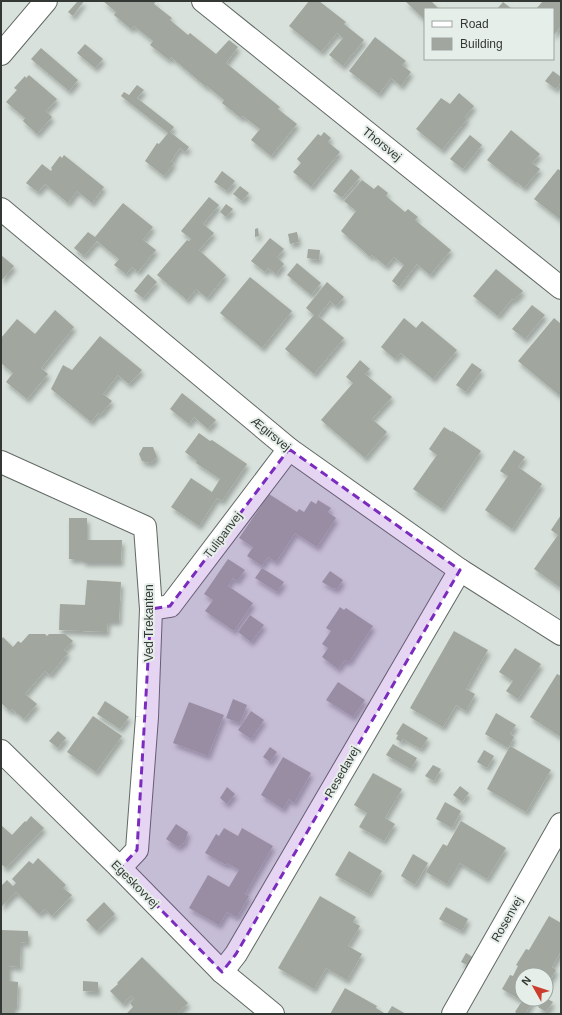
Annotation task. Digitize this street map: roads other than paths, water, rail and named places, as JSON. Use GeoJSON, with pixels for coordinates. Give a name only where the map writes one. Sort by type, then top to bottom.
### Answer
{"type":"FeatureCollection","features":[{"type":"Feature","properties":{"kind":"street"},"geometry":{"type":"LineString","coordinates":[[1,54],[46,1]]}},
{"type":"Feature","properties":{"kind":"street","name":"Thorsvej"},"geometry":{"type":"LineString","coordinates":[[203,1],[561,288]]}},
{"type":"Feature","properties":{"kind":"street","name":"Ægirsvej"},"geometry":{"type":"LineString","coordinates":[[1,209],[289,449],[460,570],[561,634]]}},
{"type":"Feature","properties":{"kind":"street","name":"Tulipanvej"},"geometry":{"type":"LineString","coordinates":[[151,609],[170,606],[289,449]]}},
{"type":"Feature","properties":{"kind":"street","name":"Ved Trekanten"},"geometry":{"type":"LineString","coordinates":[[1,462],[145,527],[151,609],[147,716],[137,850],[120,868]]}},
{"type":"Feature","properties":{"kind":"street","name":"Resedavej"},"geometry":{"type":"LineString","coordinates":[[222,972],[236,954],[460,570]]}},
{"type":"Feature","properties":{"kind":"street","name":"Egeskovvej"},"geometry":{"type":"LineString","coordinates":[[1,752],[120,868],[222,972],[272,1014]]}},
{"type":"Feature","properties":{"kind":"street","name":"Rosenvej"},"geometry":{"type":"LineString","coordinates":[[453,1014],[561,824]]}}]}
